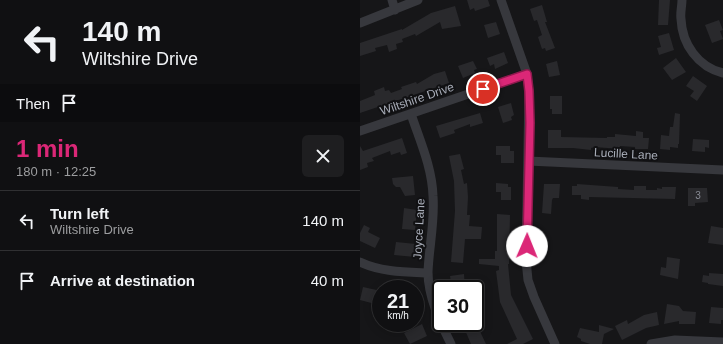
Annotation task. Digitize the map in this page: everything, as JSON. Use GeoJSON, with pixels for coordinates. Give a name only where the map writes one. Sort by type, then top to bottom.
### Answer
{"type":"FeatureCollection","features":[{"type":"Feature","properties":{"kind":"street"},"geometry":{"type":"LineString","coordinates":[[392,0],[395,10]]}},
{"type":"Feature","properties":{"kind":"street"},"geometry":{"type":"LineString","coordinates":[[360,23],[418,0]]}},
{"type":"Feature","properties":{"kind":"street"},"geometry":{"type":"LineString","coordinates":[[501,0],[527,74],[529,91],[526,260],[528,280],[555,344]]}},
{"type":"Feature","properties":{"kind":"street"},"geometry":{"type":"LineString","coordinates":[[682,0],[681,19],[685,39],[692,54],[705,66],[723,73]]}},
{"type":"Feature","properties":{"kind":"street","name":"Wiltshire Drive"},"geometry":{"type":"LineString","coordinates":[[360,131],[527,74]]}},
{"type":"Feature","properties":{"kind":"street","name":"Joyce Lane"},"geometry":{"type":"LineString","coordinates":[[410,114],[428,162],[432,180],[434,198],[428,273],[429,285],[432,299],[449,344]]}},
{"type":"Feature","properties":{"kind":"street","name":"Lucille Lane"},"geometry":{"type":"LineString","coordinates":[[528,161],[723,170]]}},
{"type":"Feature","properties":{"kind":"street"},"geometry":{"type":"LineString","coordinates":[[360,262],[369,267],[387,270],[428,273]]}},
{"type":"Feature","properties":{"kind":"street"},"geometry":{"type":"LineString","coordinates":[[651,344],[675,340],[723,342]]}},
{"type":"Feature","properties":{"kind":"building"},"geometry":{"type":"Polygon","coordinates":[[[467,0],[488,0],[490,6],[475,11],[474,8],[470,10],[467,0]]]}},
{"type":"Feature","properties":{"kind":"building"},"geometry":{"type":"Polygon","coordinates":[[[659,0],[670,0],[668,25],[658,25],[659,0]]]}},
{"type":"Feature","properties":{"kind":"building"},"geometry":{"type":"Polygon","coordinates":[[[542,5],[547,22],[545,22],[555,48],[546,51],[545,48],[542,49],[538,37],[542,35],[537,20],[534,21],[530,9],[542,5]]]}},
{"type":"Feature","properties":{"kind":"building"},"geometry":{"type":"Polygon","coordinates":[[[455,6],[461,26],[442,29],[440,22],[416,36],[415,34],[402,39],[403,42],[396,44],[397,49],[389,52],[387,45],[375,48],[376,51],[360,56],[360,43],[402,30],[431,13],[455,6]]]}},
{"type":"Feature","properties":{"kind":"building"},"geometry":{"type":"Polygon","coordinates":[[[719,20],[723,30],[720,31],[723,39],[712,43],[705,25],[719,20]]]}},
{"type":"Feature","properties":{"kind":"building"},"geometry":{"type":"Polygon","coordinates":[[[496,22],[500,34],[488,38],[484,25],[496,22]]]}},
{"type":"Feature","properties":{"kind":"building"},"geometry":{"type":"Polygon","coordinates":[[[669,33],[674,50],[659,55],[657,48],[661,47],[658,36],[669,33]]]}},
{"type":"Feature","properties":{"kind":"building"},"geometry":{"type":"Polygon","coordinates":[[[504,52],[508,63],[495,69],[494,64],[490,66],[487,58],[504,52]]]}},
{"type":"Feature","properties":{"kind":"building"},"geometry":{"type":"Polygon","coordinates":[[[676,58],[686,72],[672,80],[663,68],[676,58]]]}},
{"type":"Feature","properties":{"kind":"building"},"geometry":{"type":"Polygon","coordinates":[[[473,61],[477,69],[474,70],[475,73],[463,78],[458,66],[473,61]]]}},
{"type":"Feature","properties":{"kind":"building"},"geometry":{"type":"Polygon","coordinates":[[[557,61],[560,75],[549,77],[546,64],[557,61]]]}},
{"type":"Feature","properties":{"kind":"building"},"geometry":{"type":"Polygon","coordinates":[[[445,71],[449,83],[360,113],[360,101],[375,95],[374,91],[384,87],[385,91],[389,90],[391,93],[402,89],[401,87],[416,82],[417,84],[434,74],[445,71]]]}},
{"type":"Feature","properties":{"kind":"building"},"geometry":{"type":"Polygon","coordinates":[[[693,76],[707,86],[697,101],[690,96],[694,91],[686,86],[693,76]]]}},
{"type":"Feature","properties":{"kind":"building"},"geometry":{"type":"Polygon","coordinates":[[[550,96],[562,96],[562,114],[552,114],[552,109],[550,109],[550,96]]]}},
{"type":"Feature","properties":{"kind":"building"},"geometry":{"type":"Polygon","coordinates":[[[511,103],[514,115],[511,117],[512,120],[503,123],[498,107],[511,103]]]}},
{"type":"Feature","properties":{"kind":"building"},"geometry":{"type":"Polygon","coordinates":[[[480,113],[483,123],[470,127],[470,124],[454,130],[455,133],[440,138],[436,126],[480,113]]]}},
{"type":"Feature","properties":{"kind":"building"},"geometry":{"type":"Polygon","coordinates":[[[675,113],[680,114],[678,148],[670,147],[670,150],[660,149],[661,135],[669,136],[670,127],[673,127],[675,113]]]}},
{"type":"Feature","properties":{"kind":"building"},"geometry":{"type":"Polygon","coordinates":[[[548,130],[561,130],[561,137],[607,138],[615,137],[615,134],[636,136],[636,131],[643,132],[643,138],[649,138],[648,149],[635,149],[635,147],[620,146],[620,149],[595,147],[591,148],[591,150],[548,148],[548,130]]]}},
{"type":"Feature","properties":{"kind":"building"},"geometry":{"type":"Polygon","coordinates":[[[402,138],[407,153],[401,155],[400,152],[391,155],[390,151],[372,158],[374,161],[367,163],[368,167],[360,170],[360,146],[363,151],[402,138]]]}},
{"type":"Feature","properties":{"kind":"building"},"geometry":{"type":"Polygon","coordinates":[[[693,139],[709,140],[709,148],[705,147],[705,152],[692,151],[693,139]]]}},
{"type":"Feature","properties":{"kind":"building"},"geometry":{"type":"Polygon","coordinates":[[[496,146],[510,146],[510,151],[514,151],[514,163],[501,163],[501,155],[496,155],[496,146]]]}},
{"type":"Feature","properties":{"kind":"building"},"geometry":{"type":"Polygon","coordinates":[[[460,154],[464,169],[461,170],[464,184],[467,183],[467,215],[470,215],[469,226],[482,227],[481,239],[465,239],[463,263],[451,262],[455,211],[454,181],[449,156],[460,154]]]}},
{"type":"Feature","properties":{"kind":"building"},"geometry":{"type":"Polygon","coordinates":[[[413,176],[415,195],[405,196],[400,187],[396,187],[393,184],[392,178],[413,176]]]}},
{"type":"Feature","properties":{"kind":"building"},"geometry":{"type":"Polygon","coordinates":[[[496,183],[508,184],[508,187],[511,187],[511,200],[501,200],[501,192],[496,192],[496,183]]]}},
{"type":"Feature","properties":{"kind":"building"},"geometry":{"type":"Polygon","coordinates":[[[544,184],[560,184],[559,198],[553,198],[552,200],[551,214],[542,213],[544,184]]]}},
{"type":"Feature","properties":{"kind":"building"},"geometry":{"type":"Polygon","coordinates":[[[577,184],[618,187],[618,189],[634,190],[634,186],[646,186],[646,190],[657,190],[657,188],[662,189],[662,187],[676,187],[675,199],[589,197],[589,200],[581,199],[581,195],[572,195],[572,186],[577,186],[577,184]]]}},
{"type":"Feature","properties":{"kind":"building"},"geometry":{"type":"Polygon","coordinates":[[[688,188],[707,188],[708,202],[695,203],[695,206],[688,206],[688,188]]]}},
{"type":"Feature","properties":{"kind":"building"},"geometry":{"type":"Polygon","coordinates":[[[404,208],[417,210],[415,230],[402,229],[404,208]]]}},
{"type":"Feature","properties":{"kind":"building"},"geometry":{"type":"Polygon","coordinates":[[[497,214],[510,215],[508,264],[511,295],[533,339],[523,344],[507,344],[517,339],[500,302],[496,271],[499,270],[499,266],[479,264],[479,259],[495,259],[495,251],[497,251],[497,214]]]}},
{"type":"Feature","properties":{"kind":"building"},"geometry":{"type":"Polygon","coordinates":[[[364,225],[370,228],[368,232],[380,238],[375,248],[360,241],[360,233],[364,225]]]}},
{"type":"Feature","properties":{"kind":"building"},"geometry":{"type":"Polygon","coordinates":[[[711,226],[723,228],[723,245],[708,243],[711,226]]]}},
{"type":"Feature","properties":{"kind":"building"},"geometry":{"type":"Polygon","coordinates":[[[396,242],[416,244],[415,257],[394,255],[396,242]]]}},
{"type":"Feature","properties":{"kind":"building"},"geometry":{"type":"Polygon","coordinates":[[[667,257],[680,259],[678,279],[660,275],[661,267],[666,268],[667,257]]]}},
{"type":"Feature","properties":{"kind":"building"},"geometry":{"type":"Polygon","coordinates":[[[709,273],[723,274],[723,286],[702,282],[703,275],[709,276],[709,273]]]}},
{"type":"Feature","properties":{"kind":"building"},"geometry":{"type":"Polygon","coordinates":[[[464,274],[464,280],[451,280],[450,276],[464,274]]]}},
{"type":"Feature","properties":{"kind":"building"},"geometry":{"type":"Polygon","coordinates":[[[363,287],[372,289],[372,303],[360,300],[363,287]]]}},
{"type":"Feature","properties":{"kind":"building"},"geometry":{"type":"Polygon","coordinates":[[[667,304],[679,306],[683,311],[696,312],[695,324],[679,324],[679,321],[664,324],[667,304]]]}},
{"type":"Feature","properties":{"kind":"building"},"geometry":{"type":"Polygon","coordinates":[[[711,307],[723,308],[723,320],[721,320],[721,324],[709,323],[711,307]]]}},
{"type":"Feature","properties":{"kind":"building"},"geometry":{"type":"Polygon","coordinates":[[[657,312],[659,325],[646,328],[622,340],[615,326],[627,320],[628,324],[644,315],[657,312]]]}},
{"type":"Feature","properties":{"kind":"building"},"geometry":{"type":"Polygon","coordinates":[[[599,325],[614,329],[604,334],[602,344],[590,344],[581,341],[581,339],[577,337],[580,328],[599,332],[599,325]]]}},
{"type":"Feature","properties":{"kind":"building"},"geometry":{"type":"Polygon","coordinates":[[[424,329],[427,336],[410,344],[404,333],[424,332],[424,329]]]}},
{"type":"Feature","properties":{"kind":"building"},"geometry":{"type":"Polygon","coordinates":[[[466,332],[480,332],[486,344],[471,344],[466,332]]]}},
{"type":"Feature","properties":{"kind":"route"},"geometry":{"type":"LineString","coordinates":[[483,89],[527,74],[530,123],[527,246]]}}]}
